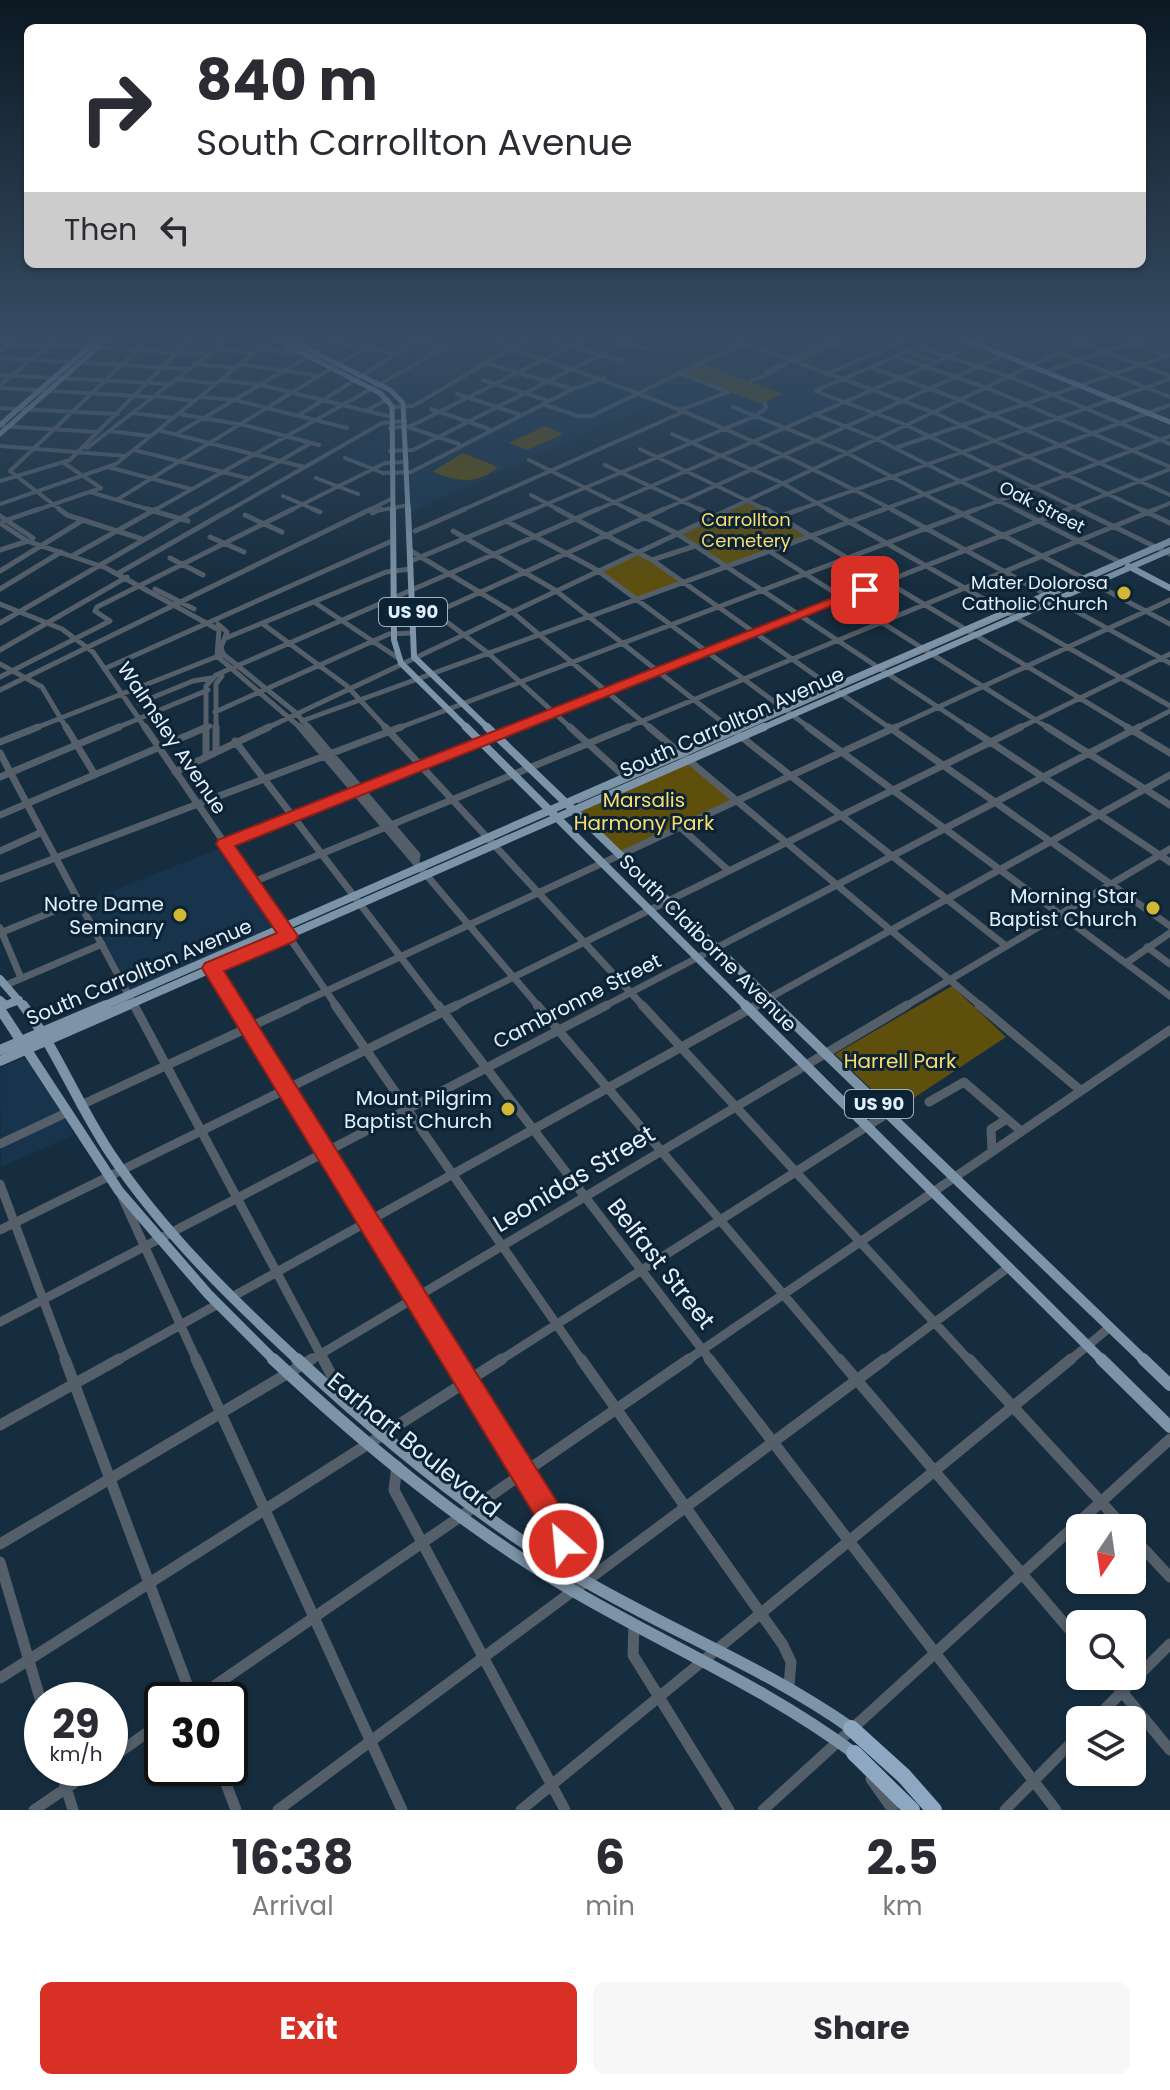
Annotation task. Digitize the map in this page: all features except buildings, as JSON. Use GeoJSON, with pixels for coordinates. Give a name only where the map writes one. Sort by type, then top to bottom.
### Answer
{"type":"FeatureCollection","features":[{"type":"Feature","properties":{"kind":"highway"},"geometry":{"type":"LineString","coordinates":[[845,1734],[904,1776],[934,1810]]}},
{"type":"Feature","properties":{"kind":"highway"},"geometry":{"type":"LineString","coordinates":[[854,1753],[912,1810]]}},
{"type":"Feature","properties":{"kind":"main road"},"geometry":{"type":"LineString","coordinates":[[0,434],[13,422]]}},
{"type":"Feature","properties":{"kind":"main road","name":"US 90"},"geometry":{"type":"LineString","coordinates":[[391,422],[387,506],[394,634],[400,660]]}},
{"type":"Feature","properties":{"kind":"main road","name":"US 90"},"geometry":{"type":"LineString","coordinates":[[406,424],[413,530],[414,657]]}},
{"type":"Feature","properties":{"kind":"main road"},"geometry":{"type":"LineString","coordinates":[[387,506],[398,533],[413,530]]}},
{"type":"Feature","properties":{"kind":"main road"},"geometry":{"type":"LineString","coordinates":[[390,539],[407,540],[411,559]]}},
{"type":"Feature","properties":{"kind":"main road","name":"South Carrollton Avenue"},"geometry":{"type":"LineString","coordinates":[[0,1050],[46,1036],[286,933],[422,867],[504,836],[562,800],[622,780],[1170,541]]}},
{"type":"Feature","properties":{"kind":"main road","name":"South Carrollton Avenue"},"geometry":{"type":"LineString","coordinates":[[504,836],[560,822],[574,811],[1168,552]]}},
{"type":"Feature","properties":{"kind":"main road","name":"Oak Street"},"geometry":{"type":"LineString","coordinates":[[1120,562],[1170,588]]}},
{"type":"Feature","properties":{"kind":"main road","name":"South Claiborne Avenue"},"geometry":{"type":"LineString","coordinates":[[414,657],[1170,1385]]}},
{"type":"Feature","properties":{"kind":"main road","name":"South Claiborne Avenue"},"geometry":{"type":"LineString","coordinates":[[400,660],[1170,1427]]}},
{"type":"Feature","properties":{"kind":"main road"},"geometry":{"type":"LineString","coordinates":[[523,784],[527,777],[539,777]]}},
{"type":"Feature","properties":{"kind":"main road"},"geometry":{"type":"LineString","coordinates":[[622,780],[624,789]]}},
{"type":"Feature","properties":{"kind":"main road"},"geometry":{"type":"LineString","coordinates":[[533,794],[546,784]]}},
{"type":"Feature","properties":{"kind":"main road"},"geometry":{"type":"LineString","coordinates":[[533,794],[562,800]]}},
{"type":"Feature","properties":{"kind":"main road"},"geometry":{"type":"LineString","coordinates":[[560,822],[587,824]]}},
{"type":"Feature","properties":{"kind":"main road"},"geometry":{"type":"LineString","coordinates":[[586,833],[600,837],[600,848],[583,844],[586,833]]}},
{"type":"Feature","properties":{"kind":"main road","name":"Earhart Boulevard"},"geometry":{"type":"LineString","coordinates":[[2,981],[46,1036],[81,1105],[170,1233],[303,1364],[383,1435],[556,1562],[584,1580],[789,1686],[845,1734],[854,1753]]}},
{"type":"Feature","properties":{"kind":"main road"},"geometry":{"type":"LineString","coordinates":[[0,1000],[6,1005],[19,1000]]}},
{"type":"Feature","properties":{"kind":"main road","name":"Earhart Boulevard"},"geometry":{"type":"LineString","coordinates":[[0,1009],[26,1044],[118,1189],[158,1239],[218,1304],[370,1443],[463,1516],[570,1591],[845,1734]]}},
{"type":"Feature","properties":{"kind":"main road","name":"South Carrollton Avenue"},"geometry":{"type":"LineString","coordinates":[[0,1061],[26,1044]]}},
{"type":"Feature","properties":{"kind":"street"},"geometry":{"type":"LineString","coordinates":[[60,422],[10,470],[71,517],[142,539]]}},
{"type":"Feature","properties":{"kind":"street"},"geometry":{"type":"LineString","coordinates":[[81,451],[107,422]]}},
{"type":"Feature","properties":{"kind":"street"},"geometry":{"type":"LineString","coordinates":[[0,481],[64,463],[120,422]]}},
{"type":"Feature","properties":{"kind":"street"},"geometry":{"type":"LineString","coordinates":[[0,504],[108,467],[168,422]]}},
{"type":"Feature","properties":{"kind":"street"},"geometry":{"type":"LineString","coordinates":[[177,433],[194,422]]}},
{"type":"Feature","properties":{"kind":"street"},"geometry":{"type":"LineString","coordinates":[[234,422],[319,445]]}},
{"type":"Feature","properties":{"kind":"street"},"geometry":{"type":"LineString","coordinates":[[118,499],[244,422]]}},
{"type":"Feature","properties":{"kind":"street"},"geometry":{"type":"LineString","coordinates":[[43,544],[76,555],[313,422]]}},
{"type":"Feature","properties":{"kind":"street"},"geometry":{"type":"LineString","coordinates":[[326,422],[347,428]]}},
{"type":"Feature","properties":{"kind":"street"},"geometry":{"type":"LineString","coordinates":[[0,650],[304,467],[387,422]]}},
{"type":"Feature","properties":{"kind":"street"},"geometry":{"type":"LineString","coordinates":[[395,422],[459,444]]}},
{"type":"Feature","properties":{"kind":"street"},"geometry":{"type":"LineString","coordinates":[[406,424],[410,422]]}},
{"type":"Feature","properties":{"kind":"street"},"geometry":{"type":"LineString","coordinates":[[390,451],[406,450],[467,422]]}},
{"type":"Feature","properties":{"kind":"street"},"geometry":{"type":"LineString","coordinates":[[469,422],[489,429]]}},
{"type":"Feature","properties":{"kind":"street"},"geometry":{"type":"LineString","coordinates":[[345,458],[390,474],[407,473],[505,422]]}},
{"type":"Feature","properties":{"kind":"street"},"geometry":{"type":"LineString","coordinates":[[413,530],[653,422]]}},
{"type":"Feature","properties":{"kind":"street"},"geometry":{"type":"LineString","coordinates":[[709,422],[815,468],[1170,663]]}},
{"type":"Feature","properties":{"kind":"street"},"geometry":{"type":"LineString","coordinates":[[226,638],[740,422]]}},
{"type":"Feature","properties":{"kind":"street"},"geometry":{"type":"LineString","coordinates":[[771,422],[847,453],[1170,624]]}},
{"type":"Feature","properties":{"kind":"street"},"geometry":{"type":"LineString","coordinates":[[139,703],[235,668],[798,422]]}},
{"type":"Feature","properties":{"kind":"street","name":"Oak Street"},"geometry":{"type":"LineString","coordinates":[[834,422],[877,439],[1120,562]]}},
{"type":"Feature","properties":{"kind":"street"},"geometry":{"type":"LineString","coordinates":[[393,621],[413,621],[435,613],[856,422]]}},
{"type":"Feature","properties":{"kind":"street"},"geometry":{"type":"LineString","coordinates":[[899,422],[1168,552]]}},
{"type":"Feature","properties":{"kind":"street"},"geometry":{"type":"LineString","coordinates":[[175,772],[400,660],[414,657],[911,422]]}},
{"type":"Feature","properties":{"kind":"street"},"geometry":{"type":"LineString","coordinates":[[956,422],[1170,523]]}},
{"type":"Feature","properties":{"kind":"street"},"geometry":{"type":"LineString","coordinates":[[895,448],[969,422]]}},
{"type":"Feature","properties":{"kind":"street"},"geometry":{"type":"LineString","coordinates":[[1011,422],[1170,495]]}},
{"type":"Feature","properties":{"kind":"street"},"geometry":{"type":"LineString","coordinates":[[778,517],[1049,422]]}},
{"type":"Feature","properties":{"kind":"street"},"geometry":{"type":"LineString","coordinates":[[1067,422],[1170,468]]}},
{"type":"Feature","properties":{"kind":"street"},"geometry":{"type":"LineString","coordinates":[[302,721],[1120,423],[1170,444]]}},
{"type":"Feature","properties":{"kind":"street"},"geometry":{"type":"LineString","coordinates":[[0,426],[150,436]]}},
{"type":"Feature","properties":{"kind":"street"},"geometry":{"type":"LineString","coordinates":[[158,430],[213,441],[304,467]]}},
{"type":"Feature","properties":{"kind":"street"},"geometry":{"type":"LineString","coordinates":[[672,434],[782,483],[1170,708]]}},
{"type":"Feature","properties":{"kind":"street"},"geometry":{"type":"LineString","coordinates":[[0,879],[1170,436]]}},
{"type":"Feature","properties":{"kind":"street"},"geometry":{"type":"LineString","coordinates":[[0,623],[311,443]]}},
{"type":"Feature","properties":{"kind":"street"},"geometry":{"type":"LineString","coordinates":[[0,446],[126,456]]}},
{"type":"Feature","properties":{"kind":"street"},"geometry":{"type":"LineString","coordinates":[[640,449],[748,499],[1170,753]]}},
{"type":"Feature","properties":{"kind":"street"},"geometry":{"type":"LineString","coordinates":[[134,450],[247,478]]}},
{"type":"Feature","properties":{"kind":"street"},"geometry":{"type":"LineString","coordinates":[[529,460],[676,533],[1170,862]]}},
{"type":"Feature","properties":{"kind":"street"},"geometry":{"type":"LineString","coordinates":[[0,677],[109,622],[110,619],[95,611],[97,607],[373,469],[390,463],[407,462]]}},
{"type":"Feature","properties":{"kind":"street"},"geometry":{"type":"LineString","coordinates":[[1,521],[101,488],[64,463]]}},
{"type":"Feature","properties":{"kind":"street"},"geometry":{"type":"LineString","coordinates":[[605,465],[714,516]]}},
{"type":"Feature","properties":{"kind":"street"},"geometry":{"type":"LineString","coordinates":[[108,467],[192,489]]}},
{"type":"Feature","properties":{"kind":"street"},"geometry":{"type":"LineString","coordinates":[[225,844],[1170,468]]}},
{"type":"Feature","properties":{"kind":"street"},"geometry":{"type":"LineString","coordinates":[[316,478],[358,494]]}},
{"type":"Feature","properties":{"kind":"street"},"geometry":{"type":"LineString","coordinates":[[89,492],[188,521]]}},
{"type":"Feature","properties":{"kind":"street"},"geometry":{"type":"LineString","coordinates":[[531,495],[652,560],[1170,926]]}},
{"type":"Feature","properties":{"kind":"street"},"geometry":{"type":"LineString","coordinates":[[283,496],[320,512]]}},
{"type":"Feature","properties":{"kind":"street"},"geometry":{"type":"LineString","coordinates":[[251,883],[1170,503]]}},
{"type":"Feature","properties":{"kind":"street"},"geometry":{"type":"LineString","coordinates":[[0,690],[336,528],[387,506],[409,505]]}},
{"type":"Feature","properties":{"kind":"street"},"geometry":{"type":"LineString","coordinates":[[245,515],[282,532]]}},
{"type":"Feature","properties":{"kind":"street"},"geometry":{"type":"LineString","coordinates":[[0,571],[83,520]]}},
{"type":"Feature","properties":{"kind":"street"},"geometry":{"type":"LineString","coordinates":[[1,521],[30,540],[99,563],[226,631],[220,655]]}},
{"type":"Feature","properties":{"kind":"street"},"geometry":{"type":"LineString","coordinates":[[506,521],[597,570],[1170,996]]}},
{"type":"Feature","properties":{"kind":"street"},"geometry":{"type":"LineString","coordinates":[[453,531],[555,590],[1006,946]]}},
{"type":"Feature","properties":{"kind":"street"},"geometry":{"type":"LineString","coordinates":[[210,537],[244,552]]}},
{"type":"Feature","properties":{"kind":"street"},"geometry":{"type":"LineString","coordinates":[[104,667],[390,539]]}},
{"type":"Feature","properties":{"kind":"street"},"geometry":{"type":"LineString","coordinates":[[0,550],[30,540]]}},
{"type":"Feature","properties":{"kind":"street"},"geometry":{"type":"LineString","coordinates":[[652,560],[695,546]]}},
{"type":"Feature","properties":{"kind":"street"},"geometry":{"type":"LineString","coordinates":[[769,551],[1170,805]]}},
{"type":"Feature","properties":{"kind":"street"},"geometry":{"type":"LineString","coordinates":[[0,589],[61,552]]}},
{"type":"Feature","properties":{"kind":"street"},"geometry":{"type":"LineString","coordinates":[[422,557],[511,611],[540,634],[1079,1089]]}},
{"type":"Feature","properties":{"kind":"street"},"geometry":{"type":"LineString","coordinates":[[170,558],[203,575]]}},
{"type":"Feature","properties":{"kind":"street"},"geometry":{"type":"LineString","coordinates":[[81,1105],[1170,600]]}},
{"type":"Feature","properties":{"kind":"street"},"geometry":{"type":"LineString","coordinates":[[314,602],[400,660]]}},
{"type":"Feature","properties":{"kind":"street","name":"Walmsley Avenue"},"geometry":{"type":"LineString","coordinates":[[0,604],[62,629],[87,648],[104,667],[501,1246],[788,1654],[789,1686]]}},
{"type":"Feature","properties":{"kind":"street"},"geometry":{"type":"LineString","coordinates":[[435,613],[488,653],[622,780],[634,785]]}},
{"type":"Feature","properties":{"kind":"street"},"geometry":{"type":"LineString","coordinates":[[208,620],[221,632],[215,646],[220,655],[302,721],[327,755]]}},
{"type":"Feature","properties":{"kind":"street"},"geometry":{"type":"LineString","coordinates":[[263,624],[348,688],[1112,1514]]}},
{"type":"Feature","properties":{"kind":"street"},"geometry":{"type":"LineString","coordinates":[[206,713],[216,712],[370,642],[394,634],[412,633]]}},
{"type":"Feature","properties":{"kind":"street"},"geometry":{"type":"LineString","coordinates":[[0,1230],[1170,654]]}},
{"type":"Feature","properties":{"kind":"street"},"geometry":{"type":"LineString","coordinates":[[0,742],[220,655]]}},
{"type":"Feature","properties":{"kind":"street"},"geometry":{"type":"LineString","coordinates":[[0,664],[42,687],[95,775]]}},
{"type":"Feature","properties":{"kind":"street"},"geometry":{"type":"LineString","coordinates":[[216,750],[216,687],[224,675],[235,668]]}},
{"type":"Feature","properties":{"kind":"street"},"geometry":{"type":"LineString","coordinates":[[206,755],[206,691],[211,678]]}},
{"type":"Feature","properties":{"kind":"street"},"geometry":{"type":"LineString","coordinates":[[16,784],[8,786],[0,777],[216,687]]}},
{"type":"Feature","properties":{"kind":"street","name":"Cambronne Street"},"geometry":{"type":"LineString","coordinates":[[0,1322],[1132,731],[1170,708]]}},
{"type":"Feature","properties":{"kind":"street"},"geometry":{"type":"LineString","coordinates":[[292,714],[1066,1626]]}},
{"type":"Feature","properties":{"kind":"street"},"geometry":{"type":"LineString","coordinates":[[0,815],[206,726],[216,725]]}},
{"type":"Feature","properties":{"kind":"street","name":"Belfast Street"},"geometry":{"type":"LineString","coordinates":[[235,741],[1056,1810]]}},
{"type":"Feature","properties":{"kind":"street"},"geometry":{"type":"LineString","coordinates":[[0,753],[322,1352],[344,1400]]}},
{"type":"Feature","properties":{"kind":"street"},"geometry":{"type":"LineString","coordinates":[[232,1297],[1170,775]]}},
{"type":"Feature","properties":{"kind":"street"},"geometry":{"type":"LineString","coordinates":[[680,827],[729,871]]}},
{"type":"Feature","properties":{"kind":"street"},"geometry":{"type":"LineString","coordinates":[[0,851],[42,832]]}},
{"type":"Feature","properties":{"kind":"street","name":"Leonidas Street"},"geometry":{"type":"LineString","coordinates":[[0,1544],[1170,849]]}},
{"type":"Feature","properties":{"kind":"street"},"geometry":{"type":"LineString","coordinates":[[21,978],[1,931],[79,901]]}},
{"type":"Feature","properties":{"kind":"street"},"geometry":{"type":"LineString","coordinates":[[1126,963],[1170,933]]}},
{"type":"Feature","properties":{"kind":"street"},"geometry":{"type":"LineString","coordinates":[[2,981],[21,978],[102,944]]}},
{"type":"Feature","properties":{"kind":"street"},"geometry":{"type":"LineString","coordinates":[[1147,947],[1170,964]]}},
{"type":"Feature","properties":{"kind":"street"},"geometry":{"type":"LineString","coordinates":[[209,965],[563,1537],[556,1562]]}},
{"type":"Feature","properties":{"kind":"street"},"geometry":{"type":"LineString","coordinates":[[220,1682],[956,1178],[1079,1089],[1170,1030]]}},
{"type":"Feature","properties":{"kind":"street"},"geometry":{"type":"LineString","coordinates":[[929,1102],[964,1082],[1021,1131]]}},
{"type":"Feature","properties":{"kind":"street"},"geometry":{"type":"LineString","coordinates":[[0,1144],[68,1112]]}},
{"type":"Feature","properties":{"kind":"street"},"geometry":{"type":"LineString","coordinates":[[0,1678],[888,1113]]}},
{"type":"Feature","properties":{"kind":"street"},"geometry":{"type":"LineString","coordinates":[[992,1151],[991,1129],[1007,1119]]}},
{"type":"Feature","properties":{"kind":"street"},"geometry":{"type":"LineString","coordinates":[[0,1184],[187,1682]]}},
{"type":"Feature","properties":{"kind":"street"},"geometry":{"type":"LineString","coordinates":[[118,1189],[402,1810]]}},
{"type":"Feature","properties":{"kind":"street"},"geometry":{"type":"LineString","coordinates":[[278,1810],[1009,1267]]}},
{"type":"Feature","properties":{"kind":"street"},"geometry":{"type":"LineString","coordinates":[[0,1425],[218,1304]]}},
{"type":"Feature","properties":{"kind":"street"},"geometry":{"type":"LineString","coordinates":[[521,1810],[1110,1327]]}},
{"type":"Feature","properties":{"kind":"street"},"geometry":{"type":"LineString","coordinates":[[763,1810],[1170,1439]]}},
{"type":"Feature","properties":{"kind":"street"},"geometry":{"type":"LineString","coordinates":[[397,1466],[394,1490],[565,1810]]}},
{"type":"Feature","properties":{"kind":"street"},"geometry":{"type":"LineString","coordinates":[[1146,1551],[1170,1577]]}},
{"type":"Feature","properties":{"kind":"street"},"geometry":{"type":"LineString","coordinates":[[0,1562],[35,1682]]}},
{"type":"Feature","properties":{"kind":"street"},"geometry":{"type":"LineString","coordinates":[[634,1625],[630,1647],[633,1655],[729,1810]]}},
{"type":"Feature","properties":{"kind":"street"},"geometry":{"type":"LineString","coordinates":[[1108,1706],[1170,1644]]}},
{"type":"Feature","properties":{"kind":"street"},"geometry":{"type":"LineString","coordinates":[[1122,1692],[1170,1750]]}},
{"type":"Feature","properties":{"kind":"street"},"geometry":{"type":"LineString","coordinates":[[1005,1810],[1066,1748]]}},
{"type":"Feature","properties":{"kind":"street","name":"Earhart Boulevard"},"geometry":{"type":"LineString","coordinates":[[854,1753],[893,1810]]}},
{"type":"Feature","properties":{"kind":"street"},"geometry":{"type":"LineString","coordinates":[[34,1810],[69,1786]]}},
{"type":"Feature","properties":{"kind":"street"},"geometry":{"type":"LineString","coordinates":[[227,1786],[236,1810]]}},
{"type":"Feature","properties":{"kind":"street"},"geometry":{"type":"LineString","coordinates":[[66,1788],[73,1810]]}},
{"type":"Feature","properties":{"kind":"shaded area"},"geometry":{"type":"Polygon","coordinates":[[[505,422],[610,422],[409,513],[407,473],[505,422]]]}},
{"type":"Feature","properties":{"kind":"shaded area"},"geometry":{"type":"Polygon","coordinates":[[[708,422],[794,422],[770,433],[753,426],[735,434],[708,422]]]}},
{"type":"Feature","properties":{"kind":"shaded area"},"geometry":{"type":"Polygon","coordinates":[[[386,436],[387,461],[373,468],[345,457],[386,436]]]}},
{"type":"Feature","properties":{"kind":"shaded area","name":"Notre Dame Seminary"},"geometry":{"type":"Polygon","coordinates":[[[221,848],[278,928],[131,991],[84,902],[221,848]]]}},
{"type":"Feature","properties":{"kind":"shaded area"},"geometry":{"type":"Polygon","coordinates":[[[29,1059],[74,1135],[1,1167],[0,1068],[29,1059]]]}},
{"type":"Feature","properties":{"kind":"green space"},"geometry":{"type":"Polygon","coordinates":[[[545,426],[563,434],[527,450],[509,443],[545,426]]]}},
{"type":"Feature","properties":{"kind":"green space"},"geometry":{"type":"Polygon","coordinates":[[[463,453],[498,467],[491,473],[467,480],[450,478],[433,471],[463,453]]]}},
{"type":"Feature","properties":{"kind":"green space","name":"Carrollton Cemetery"},"geometry":{"type":"Polygon","coordinates":[[[748,499],[811,537],[727,566],[676,533],[748,499]]]}},
{"type":"Feature","properties":{"kind":"green space"},"geometry":{"type":"Polygon","coordinates":[[[638,552],[682,583],[637,599],[597,570],[638,552]]]}},
{"type":"Feature","properties":{"kind":"green space","name":"Marsalis Harmony Park"},"geometry":{"type":"Polygon","coordinates":[[[689,761],[737,801],[619,855],[574,811],[689,761]]]}},
{"type":"Feature","properties":{"kind":"green space","name":"Harrell Park"},"geometry":{"type":"Polygon","coordinates":[[[952,986],[1006,1037],[894,1111],[835,1054],[952,986]]]}},
{"type":"Feature","properties":{"kind":"tram line"},"geometry":{"type":"LineString","coordinates":[[578,802],[1170,544]]}},
{"type":"Feature","properties":{"kind":"place","name":"Mater Dolorosa Catholic Church"},"geometry":{"type":"Point","coordinates":[1124,593]}},
{"type":"Feature","properties":{"kind":"place","name":"Morning Star Baptist Church"},"geometry":{"type":"Point","coordinates":[1153,908]}},
{"type":"Feature","properties":{"kind":"place","name":"Notre Dame Seminary"},"geometry":{"type":"Point","coordinates":[180,915]}},
{"type":"Feature","properties":{"kind":"place","name":"Mount Pilgrim Baptist Church"},"geometry":{"type":"Point","coordinates":[508,1109]}},
{"type":"Feature","properties":{"kind":"route"},"geometry":{"type":"LineString","coordinates":[[563,1544],[563,1537],[212,968],[288,936],[225,844],[865,590]]}}]}
